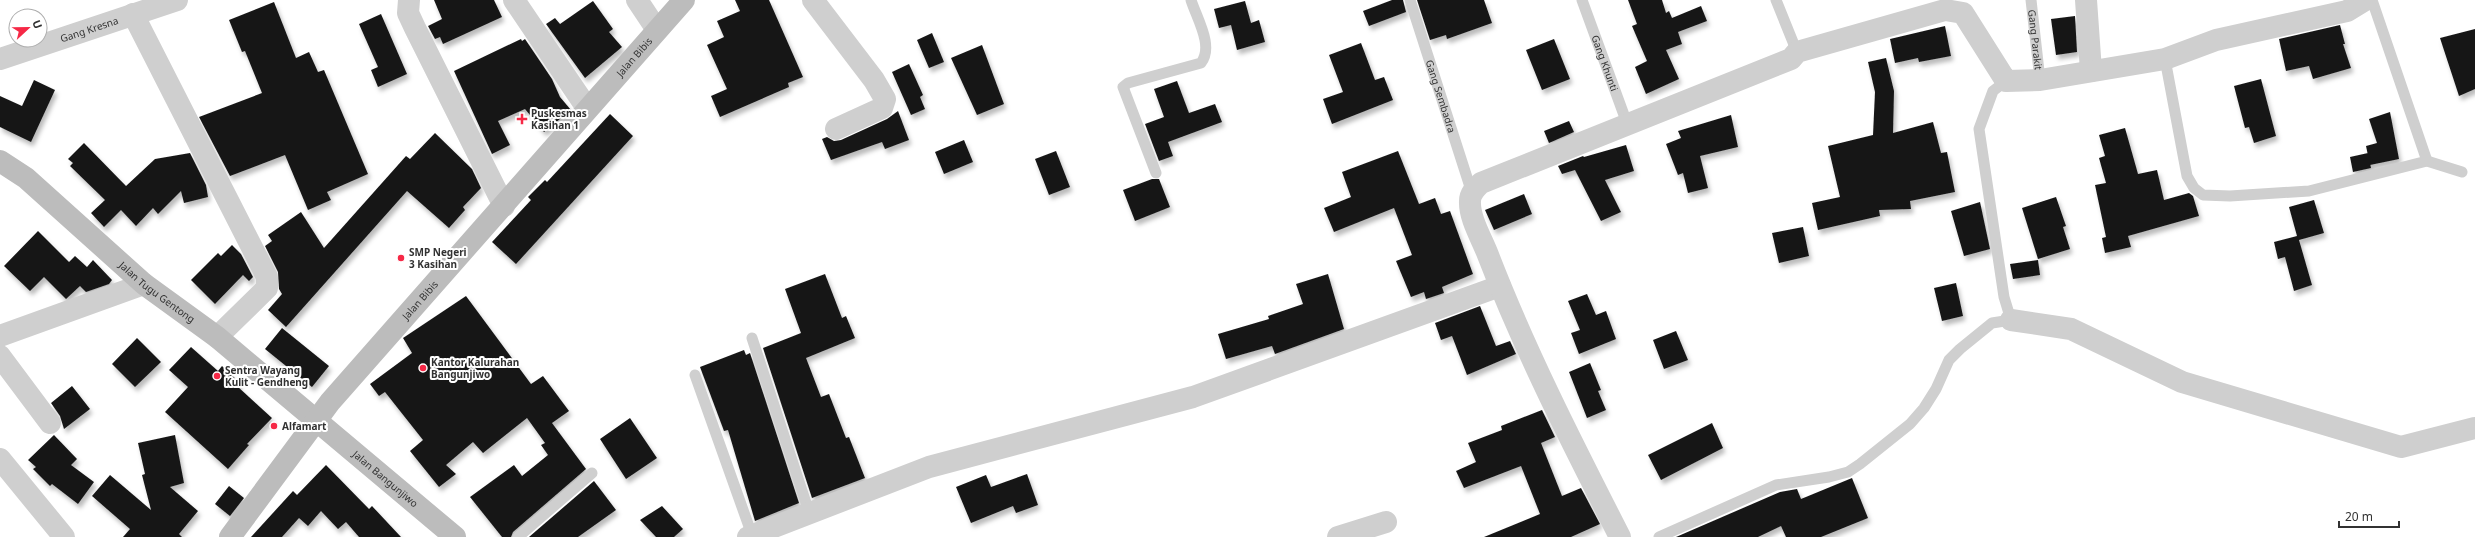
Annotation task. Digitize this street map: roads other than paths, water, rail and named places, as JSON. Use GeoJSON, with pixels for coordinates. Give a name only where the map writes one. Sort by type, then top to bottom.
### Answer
{"type":"FeatureCollection","features":[{"type":"Feature","properties":{"kind":"main road","name":"Jalan Bibis"},"geometry":{"type":"LineString","coordinates":[[230,537],[316,421],[504,206],[587,108],[684,0]]}},
{"type":"Feature","properties":{"kind":"main road","name":"Jalan Tugu Gentong"},"geometry":{"type":"LineString","coordinates":[[0,161],[26,178],[144,284],[217,337],[316,421]]}},
{"type":"Feature","properties":{"kind":"main road","name":"Jalan Bangunjiwo"},"geometry":{"type":"LineString","coordinates":[[316,421],[455,537]]}},
{"type":"Feature","properties":{"kind":"street","name":"Gang Kresna"},"geometry":{"type":"LineString","coordinates":[[0,59],[177,0]]}},
{"type":"Feature","properties":{"kind":"street"},"geometry":{"type":"LineString","coordinates":[[409,0],[408,13],[414,28],[504,206]]}},
{"type":"Feature","properties":{"kind":"street"},"geometry":{"type":"LineString","coordinates":[[514,0],[587,108]]}},
{"type":"Feature","properties":{"kind":"street"},"geometry":{"type":"LineString","coordinates":[[637,0],[657,30]]}},
{"type":"Feature","properties":{"kind":"street"},"geometry":{"type":"LineString","coordinates":[[813,0],[874,80],[885,99],[882,108],[836,129]]}},
{"type":"Feature","properties":{"kind":"street"},"geometry":{"type":"LineString","coordinates":[[2086,0],[2091,71]]}},
{"type":"Feature","properties":{"kind":"street"},"geometry":{"type":"LineString","coordinates":[[1617,536],[1500,286],[1473,215],[1470,201],[1472,193],[1480,183],[1493,176],[1628,126],[1791,59],[1797,52],[1945,10],[1963,13],[2006,81],[2040,80],[2165,59],[2216,40],[2347,10],[2366,0]]}},
{"type":"Feature","properties":{"kind":"street"},"geometry":{"type":"LineString","coordinates":[[133,14],[267,277],[267,288],[217,337]]}},
{"type":"Feature","properties":{"kind":"street"},"geometry":{"type":"LineString","coordinates":[[0,336],[144,284]]}},
{"type":"Feature","properties":{"kind":"street"},"geometry":{"type":"LineString","coordinates":[[750,536],[929,467],[1193,397],[1500,286]]}},
{"type":"Feature","properties":{"kind":"street"},"geometry":{"type":"LineString","coordinates":[[2011,320],[2071,329],[2182,382],[2400,447],[2475,428]]}},
{"type":"Feature","properties":{"kind":"street"},"geometry":{"type":"LineString","coordinates":[[0,356],[50,423]]}},
{"type":"Feature","properties":{"kind":"street"},"geometry":{"type":"LineString","coordinates":[[0,459],[64,537]]}},
{"type":"Feature","properties":{"kind":"street"},"geometry":{"type":"LineString","coordinates":[[1338,537],[1386,522]]}},
{"type":"Feature","properties":{"kind":"lane"},"geometry":{"type":"LineString","coordinates":[[1156,173],[1124,85],[1201,63],[1206,56],[1207,47],[1191,0]]}},
{"type":"Feature","properties":{"kind":"lane","name":"Gang Sembadra"},"geometry":{"type":"LineString","coordinates":[[1410,0],[1472,193]]}},
{"type":"Feature","properties":{"kind":"lane","name":"Gang Khunti"},"geometry":{"type":"LineString","coordinates":[[1582,0],[1628,126]]}},
{"type":"Feature","properties":{"kind":"lane"},"geometry":{"type":"LineString","coordinates":[[1776,0],[1797,52]]}},
{"type":"Feature","properties":{"kind":"lane","name":"Gang Parakit"},"geometry":{"type":"LineString","coordinates":[[2031,0],[2040,80]]}},
{"type":"Feature","properties":{"kind":"lane"},"geometry":{"type":"LineString","coordinates":[[2372,0],[2428,161]]}},
{"type":"Feature","properties":{"kind":"lane"},"geometry":{"type":"LineString","coordinates":[[2165,59],[2187,176],[2194,188],[2203,195],[2230,196],[2299,192],[2428,161],[2462,172]]}},
{"type":"Feature","properties":{"kind":"lane"},"geometry":{"type":"LineString","coordinates":[[1659,537],[1776,485],[1829,477],[1848,472],[1910,424],[1924,408],[1936,390],[1949,360],[1960,349],[1992,323],[2011,320],[2004,297],[1979,129],[1993,91],[2006,81]]}},
{"type":"Feature","properties":{"kind":"lane"},"geometry":{"type":"LineString","coordinates":[[752,338],[809,512]]}},
{"type":"Feature","properties":{"kind":"lane"},"geometry":{"type":"LineString","coordinates":[[695,375],[750,536]]}},
{"type":"Feature","properties":{"kind":"lane"},"geometry":{"type":"LineString","coordinates":[[518,537],[592,473]]}},
{"type":"Feature","properties":{"kind":"place","name":"Puskesmas Kasihan 1"},"geometry":{"type":"Point","coordinates":[522,119]}},
{"type":"Feature","properties":{"kind":"place","name":"SMP Negeri 3 Kasihan"},"geometry":{"type":"Point","coordinates":[401,258]}},
{"type":"Feature","properties":{"kind":"place","name":"Kantor Kalurahan Bangunjiwo"},"geometry":{"type":"Point","coordinates":[423,368]}},
{"type":"Feature","properties":{"kind":"place","name":"Sentra Wayang Kulit - Gendheng"},"geometry":{"type":"Point","coordinates":[217,376]}},
{"type":"Feature","properties":{"kind":"place","name":"Alfamart"},"geometry":{"type":"Point","coordinates":[274,426]}}]}
